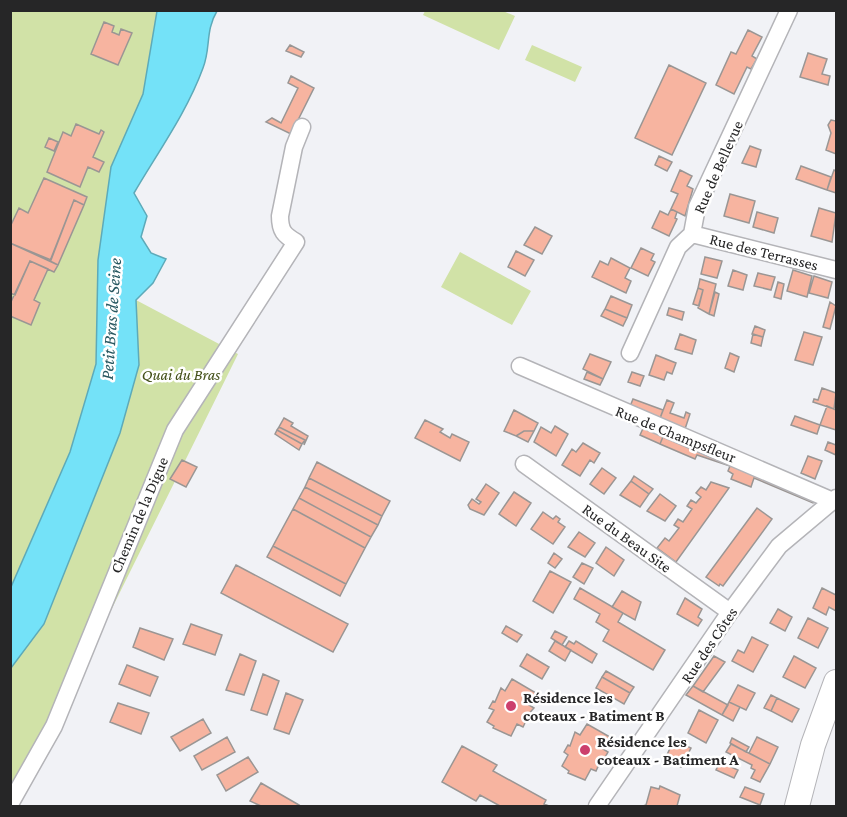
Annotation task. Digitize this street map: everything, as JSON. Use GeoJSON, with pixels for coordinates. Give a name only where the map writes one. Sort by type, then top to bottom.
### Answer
{"type":"FeatureCollection","features":[{"type":"Feature","properties":{"kind":"main road"},"geometry":{"type":"LineString","coordinates":[[797,807],[813,745],[837,682]]}},
{"type":"Feature","properties":{"kind":"street","name":"Rue de Bellevue"},"geometry":{"type":"LineString","coordinates":[[630,353],[678,247],[692,234],[697,207],[789,10]]}},
{"type":"Feature","properties":{"kind":"street","name":"Chemin de la Digue"},"geometry":{"type":"LineString","coordinates":[[10,804],[54,726],[175,430],[296,242],[285,236],[280,228],[280,216],[294,147],[302,127]]}},
{"type":"Feature","properties":{"kind":"street","name":"Rue des Terrasses"},"geometry":{"type":"LineString","coordinates":[[692,234],[837,270]]}},
{"type":"Feature","properties":{"kind":"street","name":"Rue de Champsfleur"},"geometry":{"type":"LineString","coordinates":[[520,366],[835,499]]}},
{"type":"Feature","properties":{"kind":"street","name":"Rue du Beau Site"},"geometry":{"type":"LineString","coordinates":[[524,464],[730,612]]}},
{"type":"Feature","properties":{"kind":"street","name":"Rue des Côtes"},"geometry":{"type":"LineString","coordinates":[[597,807],[730,612],[779,546],[835,499]]}},
{"type":"Feature","properties":{"kind":"green space"},"geometry":{"type":"Polygon","coordinates":[[[11,11],[157,11],[143,94],[111,167],[99,255],[96,364],[70,452],[11,587],[11,11]]]}},
{"type":"Feature","properties":{"kind":"green space"},"geometry":{"type":"Polygon","coordinates":[[[425,11],[503,11],[515,16],[499,50],[423,15],[425,11]]]}},
{"type":"Feature","properties":{"kind":"green space"},"geometry":{"type":"Polygon","coordinates":[[[532,45],[582,67],[575,82],[525,60],[532,45]]]}},
{"type":"Feature","properties":{"kind":"green space"},"geometry":{"type":"Polygon","coordinates":[[[460,252],[531,291],[512,325],[441,287],[460,252]]]}},
{"type":"Feature","properties":{"kind":"green space","name":"Quai du Bras"},"geometry":{"type":"Polygon","coordinates":[[[136,300],[238,354],[14,806],[10,806],[10,669],[44,624],[139,365],[136,300]]]}},
{"type":"Feature","properties":{"kind":"water","name":"Petit Bras de Seine"},"geometry":{"type":"Polygon","coordinates":[[[157,11],[217,11],[211,26],[205,61],[196,84],[180,116],[134,193],[147,216],[141,237],[151,253],[166,259],[153,283],[136,300],[139,365],[120,433],[44,624],[11,668],[11,587],[70,452],[96,364],[98,260],[111,167],[143,94],[157,11]]]}},
{"type":"Feature","properties":{"kind":"building"},"geometry":{"type":"Polygon","coordinates":[[[104,22],[114,26],[112,32],[119,35],[121,29],[132,33],[118,65],[91,54],[104,22]]]}},
{"type":"Feature","properties":{"kind":"building"},"geometry":{"type":"Polygon","coordinates":[[[748,30],[762,37],[752,56],[757,59],[751,69],[747,67],[734,94],[716,85],[731,52],[736,54],[748,30]]]}},
{"type":"Feature","properties":{"kind":"building"},"geometry":{"type":"Polygon","coordinates":[[[290,45],[304,52],[301,57],[286,51],[290,45]]]}},
{"type":"Feature","properties":{"kind":"building"},"geometry":{"type":"Polygon","coordinates":[[[808,53],[827,59],[822,74],[830,76],[828,85],[800,77],[808,53]]]}},
{"type":"Feature","properties":{"kind":"building"},"geometry":{"type":"Polygon","coordinates":[[[669,65],[706,83],[672,155],[635,138],[669,65]]]}},
{"type":"Feature","properties":{"kind":"building"},"geometry":{"type":"Polygon","coordinates":[[[291,76],[314,88],[291,134],[266,122],[272,118],[281,123],[298,88],[288,83],[291,76]]]}},
{"type":"Feature","properties":{"kind":"building"},"geometry":{"type":"Polygon","coordinates":[[[831,120],[836,121],[836,154],[826,150],[831,133],[828,125],[831,120]]]}},
{"type":"Feature","properties":{"kind":"building"},"geometry":{"type":"Polygon","coordinates":[[[76,124],[99,134],[101,130],[104,132],[93,157],[104,162],[99,172],[88,167],[80,187],[47,172],[63,132],[71,136],[76,124]]]}},
{"type":"Feature","properties":{"kind":"building"},"geometry":{"type":"Polygon","coordinates":[[[49,138],[58,142],[54,151],[45,147],[49,138]]]}},
{"type":"Feature","properties":{"kind":"building"},"geometry":{"type":"Polygon","coordinates":[[[750,146],[761,150],[756,167],[742,163],[750,146]]]}},
{"type":"Feature","properties":{"kind":"building"},"geometry":{"type":"Polygon","coordinates":[[[659,156],[672,162],[667,171],[655,165],[659,156]]]}},
{"type":"Feature","properties":{"kind":"building"},"geometry":{"type":"Polygon","coordinates":[[[801,166],[831,177],[827,190],[796,179],[801,166]]]}},
{"type":"Feature","properties":{"kind":"building"},"geometry":{"type":"Polygon","coordinates":[[[680,170],[692,176],[687,186],[693,189],[685,216],[671,209],[678,194],[671,191],[680,170]]]}},
{"type":"Feature","properties":{"kind":"building"},"geometry":{"type":"Polygon","coordinates":[[[834,170],[836,171],[836,193],[827,190],[834,170]]]}},
{"type":"Feature","properties":{"kind":"building"},"geometry":{"type":"Polygon","coordinates":[[[44,178],[87,197],[84,205],[74,200],[51,260],[10,243],[10,227],[19,208],[28,213],[44,178]]]}},
{"type":"Feature","properties":{"kind":"building"},"geometry":{"type":"Polygon","coordinates":[[[730,194],[755,201],[749,223],[724,216],[730,194]]]}},
{"type":"Feature","properties":{"kind":"building"},"geometry":{"type":"Polygon","coordinates":[[[74,200],[84,205],[58,265],[50,261],[74,200]]]}},
{"type":"Feature","properties":{"kind":"building"},"geometry":{"type":"Polygon","coordinates":[[[819,208],[836,213],[832,242],[811,236],[819,208]]]}},
{"type":"Feature","properties":{"kind":"building"},"geometry":{"type":"Polygon","coordinates":[[[671,209],[677,212],[675,218],[677,219],[669,236],[652,228],[660,211],[668,215],[671,209]]]}},
{"type":"Feature","properties":{"kind":"building"},"geometry":{"type":"Polygon","coordinates":[[[757,212],[778,218],[774,233],[753,227],[757,212]]]}},
{"type":"Feature","properties":{"kind":"building"},"geometry":{"type":"Polygon","coordinates":[[[535,227],[552,236],[542,254],[524,245],[535,227]]]}},
{"type":"Feature","properties":{"kind":"building"},"geometry":{"type":"Polygon","coordinates":[[[10,243],[58,265],[54,272],[30,261],[15,295],[10,293],[10,243]]]}},
{"type":"Feature","properties":{"kind":"building"},"geometry":{"type":"Polygon","coordinates":[[[641,248],[654,254],[651,260],[655,262],[648,276],[631,268],[641,248]]]}},
{"type":"Feature","properties":{"kind":"building"},"geometry":{"type":"Polygon","coordinates":[[[516,251],[534,260],[525,276],[508,267],[516,251]]]}},
{"type":"Feature","properties":{"kind":"building"},"geometry":{"type":"Polygon","coordinates":[[[705,257],[722,261],[717,278],[701,274],[705,257]]]}},
{"type":"Feature","properties":{"kind":"building"},"geometry":{"type":"Polygon","coordinates":[[[611,258],[630,268],[625,278],[631,281],[626,293],[592,277],[600,261],[608,265],[611,258]]]}},
{"type":"Feature","properties":{"kind":"building"},"geometry":{"type":"Polygon","coordinates":[[[30,261],[48,269],[34,300],[40,303],[31,325],[10,316],[10,304],[30,261]]]}},
{"type":"Feature","properties":{"kind":"building"},"geometry":{"type":"Polygon","coordinates":[[[733,270],[747,275],[743,290],[728,286],[733,270]]]}},
{"type":"Feature","properties":{"kind":"building"},"geometry":{"type":"Polygon","coordinates":[[[793,270],[812,276],[807,297],[787,291],[793,270]]]}},
{"type":"Feature","properties":{"kind":"building"},"geometry":{"type":"Polygon","coordinates":[[[758,273],[775,277],[771,290],[754,286],[758,273]]]}},
{"type":"Feature","properties":{"kind":"building"},"geometry":{"type":"Polygon","coordinates":[[[814,276],[832,282],[828,298],[809,293],[814,276]]]}},
{"type":"Feature","properties":{"kind":"building"},"geometry":{"type":"Polygon","coordinates":[[[700,279],[716,284],[709,314],[698,308],[703,290],[698,288],[700,279]]]}},
{"type":"Feature","properties":{"kind":"building"},"geometry":{"type":"Polygon","coordinates":[[[778,282],[784,284],[781,299],[774,297],[778,282]]]}},
{"type":"Feature","properties":{"kind":"building"},"geometry":{"type":"Polygon","coordinates":[[[698,288],[703,290],[699,306],[693,304],[698,288]]]}},
{"type":"Feature","properties":{"kind":"building"},"geometry":{"type":"Polygon","coordinates":[[[715,292],[719,294],[714,316],[709,314],[715,292]]]}},
{"type":"Feature","properties":{"kind":"building"},"geometry":{"type":"Polygon","coordinates":[[[611,296],[632,305],[627,318],[605,309],[611,296]]]}},
{"type":"Feature","properties":{"kind":"building"},"geometry":{"type":"Polygon","coordinates":[[[830,302],[836,306],[830,329],[823,327],[830,302]]]}},
{"type":"Feature","properties":{"kind":"building"},"geometry":{"type":"Polygon","coordinates":[[[669,308],[684,312],[682,320],[667,315],[669,308]]]}},
{"type":"Feature","properties":{"kind":"building"},"geometry":{"type":"Polygon","coordinates":[[[605,309],[627,318],[623,326],[601,316],[605,309]]]}},
{"type":"Feature","properties":{"kind":"building"},"geometry":{"type":"Polygon","coordinates":[[[755,326],[765,330],[763,337],[752,334],[755,326]]]}},
{"type":"Feature","properties":{"kind":"building"},"geometry":{"type":"Polygon","coordinates":[[[804,332],[822,337],[813,365],[795,360],[804,332]]]}},
{"type":"Feature","properties":{"kind":"building"},"geometry":{"type":"Polygon","coordinates":[[[680,334],[696,340],[692,354],[675,349],[680,334]]]}},
{"type":"Feature","properties":{"kind":"building"},"geometry":{"type":"Polygon","coordinates":[[[753,334],[763,337],[761,346],[751,343],[753,334]]]}},
{"type":"Feature","properties":{"kind":"building"},"geometry":{"type":"Polygon","coordinates":[[[730,353],[739,357],[734,372],[725,368],[730,353]]]}},
{"type":"Feature","properties":{"kind":"building"},"geometry":{"type":"Polygon","coordinates":[[[590,354],[611,362],[603,379],[583,369],[590,354]]]}},
{"type":"Feature","properties":{"kind":"building"},"geometry":{"type":"Polygon","coordinates":[[[656,355],[676,363],[672,374],[667,372],[664,380],[649,375],[656,355]]]}},
{"type":"Feature","properties":{"kind":"building"},"geometry":{"type":"Polygon","coordinates":[[[587,372],[603,379],[600,385],[584,379],[587,372]]]}},
{"type":"Feature","properties":{"kind":"building"},"geometry":{"type":"Polygon","coordinates":[[[632,372],[644,376],[640,386],[628,382],[632,372]]]}},
{"type":"Feature","properties":{"kind":"building"},"geometry":{"type":"Polygon","coordinates":[[[822,388],[836,393],[834,409],[813,402],[814,399],[818,400],[822,388]]]}},
{"type":"Feature","properties":{"kind":"building"},"geometry":{"type":"Polygon","coordinates":[[[633,399],[663,410],[659,421],[629,409],[633,399]]]}},
{"type":"Feature","properties":{"kind":"building"},"geometry":{"type":"Polygon","coordinates":[[[667,400],[674,403],[670,413],[684,418],[686,412],[690,414],[685,429],[659,421],[667,400]]]}},
{"type":"Feature","properties":{"kind":"building"},"geometry":{"type":"Polygon","coordinates":[[[827,406],[836,410],[836,430],[820,425],[827,406]]]}},
{"type":"Feature","properties":{"kind":"building"},"geometry":{"type":"Polygon","coordinates":[[[514,410],[538,423],[534,431],[524,431],[516,436],[504,431],[514,410]]]}},
{"type":"Feature","properties":{"kind":"building"},"geometry":{"type":"Polygon","coordinates":[[[795,416],[820,425],[817,434],[791,425],[795,416]]]}},
{"type":"Feature","properties":{"kind":"building"},"geometry":{"type":"Polygon","coordinates":[[[284,418],[293,423],[291,426],[308,436],[304,445],[305,440],[279,427],[284,418]]]}},
{"type":"Feature","properties":{"kind":"building"},"geometry":{"type":"Polygon","coordinates":[[[425,420],[443,429],[440,432],[450,438],[452,434],[469,442],[460,461],[415,438],[425,420]]]}},
{"type":"Feature","properties":{"kind":"building"},"geometry":{"type":"Polygon","coordinates":[[[645,424],[665,432],[660,444],[640,435],[645,424]]]}},
{"type":"Feature","properties":{"kind":"building"},"geometry":{"type":"Polygon","coordinates":[[[555,426],[568,434],[556,456],[534,442],[541,427],[551,433],[555,426]]]}},
{"type":"Feature","properties":{"kind":"building"},"geometry":{"type":"Polygon","coordinates":[[[279,427],[305,440],[302,444],[277,430],[279,427]]]}},
{"type":"Feature","properties":{"kind":"building"},"geometry":{"type":"Polygon","coordinates":[[[277,430],[302,444],[299,450],[275,434],[277,430]]]}},
{"type":"Feature","properties":{"kind":"building"},"geometry":{"type":"Polygon","coordinates":[[[524,431],[534,431],[528,442],[516,436],[524,431]]]}},
{"type":"Feature","properties":{"kind":"building"},"geometry":{"type":"Polygon","coordinates":[[[665,432],[822,496],[813,503],[754,478],[751,487],[731,479],[733,474],[728,471],[730,466],[697,455],[695,459],[660,444],[665,432]]]}},
{"type":"Feature","properties":{"kind":"building"},"geometry":{"type":"Polygon","coordinates":[[[828,442],[836,445],[836,455],[825,450],[828,442]]]}},
{"type":"Feature","properties":{"kind":"building"},"geometry":{"type":"Polygon","coordinates":[[[583,443],[600,453],[594,463],[590,460],[580,476],[562,465],[572,449],[576,452],[583,443]]]}},
{"type":"Feature","properties":{"kind":"building"},"geometry":{"type":"Polygon","coordinates":[[[808,456],[822,461],[815,479],[801,473],[808,456]]]}},
{"type":"Feature","properties":{"kind":"building"},"geometry":{"type":"Polygon","coordinates":[[[182,460],[197,467],[186,487],[170,479],[182,460]]]}},
{"type":"Feature","properties":{"kind":"building"},"geometry":{"type":"Polygon","coordinates":[[[317,462],[390,501],[382,516],[309,478],[317,462]]]}},
{"type":"Feature","properties":{"kind":"building"},"geometry":{"type":"Polygon","coordinates":[[[602,468],[616,478],[604,494],[590,484],[602,468]]]}},
{"type":"Feature","properties":{"kind":"building"},"geometry":{"type":"Polygon","coordinates":[[[634,476],[653,489],[649,494],[631,481],[634,476]]]}},
{"type":"Feature","properties":{"kind":"building"},"geometry":{"type":"Polygon","coordinates":[[[309,478],[382,516],[378,525],[305,487],[309,478]]]}},
{"type":"Feature","properties":{"kind":"building"},"geometry":{"type":"Polygon","coordinates":[[[631,481],[649,494],[640,507],[620,495],[631,481]]]}},
{"type":"Feature","properties":{"kind":"building"},"geometry":{"type":"Polygon","coordinates":[[[711,482],[729,488],[676,562],[657,548],[665,538],[669,541],[679,528],[674,525],[678,519],[683,522],[692,509],[687,506],[691,500],[696,503],[701,497],[696,493],[701,487],[706,490],[711,482]]]}},
{"type":"Feature","properties":{"kind":"building"},"geometry":{"type":"Polygon","coordinates":[[[486,484],[499,493],[484,515],[470,509],[468,505],[472,499],[479,504],[481,502],[476,499],[486,484]]]}},
{"type":"Feature","properties":{"kind":"building"},"geometry":{"type":"Polygon","coordinates":[[[305,487],[378,525],[371,537],[299,498],[305,487]]]}},
{"type":"Feature","properties":{"kind":"building"},"geometry":{"type":"Polygon","coordinates":[[[514,492],[531,503],[516,526],[499,514],[514,492]]]}},
{"type":"Feature","properties":{"kind":"building"},"geometry":{"type":"Polygon","coordinates":[[[660,494],[676,506],[665,521],[647,511],[660,494]]]}},
{"type":"Feature","properties":{"kind":"building"},"geometry":{"type":"Polygon","coordinates":[[[299,498],[371,537],[365,548],[293,509],[299,498]]]}},
{"type":"Feature","properties":{"kind":"building"},"geometry":{"type":"Polygon","coordinates":[[[757,508],[772,519],[723,586],[720,584],[719,586],[706,577],[757,508]]]}},
{"type":"Feature","properties":{"kind":"building"},"geometry":{"type":"Polygon","coordinates":[[[293,509],[365,548],[346,584],[273,546],[293,509]]]}},
{"type":"Feature","properties":{"kind":"building"},"geometry":{"type":"Polygon","coordinates":[[[543,512],[553,519],[556,516],[560,519],[558,522],[565,527],[553,544],[531,529],[543,512]]]}},
{"type":"Feature","properties":{"kind":"building"},"geometry":{"type":"Polygon","coordinates":[[[579,532],[595,543],[585,557],[568,547],[579,532]]]}},
{"type":"Feature","properties":{"kind":"building"},"geometry":{"type":"Polygon","coordinates":[[[273,546],[346,584],[340,596],[267,557],[273,546]]]}},
{"type":"Feature","properties":{"kind":"building"},"geometry":{"type":"Polygon","coordinates":[[[606,547],[624,560],[614,576],[596,563],[606,547]]]}},
{"type":"Feature","properties":{"kind":"building"},"geometry":{"type":"Polygon","coordinates":[[[554,553],[562,559],[555,568],[548,563],[554,553]]]}},
{"type":"Feature","properties":{"kind":"building"},"geometry":{"type":"Polygon","coordinates":[[[582,563],[593,568],[584,584],[573,577],[582,563]]]}},
{"type":"Feature","properties":{"kind":"building"},"geometry":{"type":"Polygon","coordinates":[[[236,565],[348,624],[333,652],[221,593],[236,565]]]}},
{"type":"Feature","properties":{"kind":"building"},"geometry":{"type":"Polygon","coordinates":[[[550,571],[571,582],[553,613],[533,601],[550,571]]]}},
{"type":"Feature","properties":{"kind":"building"},"geometry":{"type":"Polygon","coordinates":[[[580,588],[623,613],[618,622],[665,650],[653,670],[603,641],[609,630],[596,622],[600,614],[574,599],[580,588]]]}},
{"type":"Feature","properties":{"kind":"building"},"geometry":{"type":"Polygon","coordinates":[[[822,588],[836,595],[836,611],[829,607],[826,615],[813,608],[822,588]]]}},
{"type":"Feature","properties":{"kind":"building"},"geometry":{"type":"Polygon","coordinates":[[[622,591],[641,602],[635,620],[612,607],[622,591]]]}},
{"type":"Feature","properties":{"kind":"building"},"geometry":{"type":"Polygon","coordinates":[[[685,598],[702,609],[698,617],[702,620],[698,626],[677,614],[685,598]]]}},
{"type":"Feature","properties":{"kind":"building"},"geometry":{"type":"Polygon","coordinates":[[[778,609],[792,617],[785,631],[770,623],[778,609]]]}},
{"type":"Feature","properties":{"kind":"building"},"geometry":{"type":"Polygon","coordinates":[[[808,618],[828,628],[818,648],[798,638],[808,618]]]}},
{"type":"Feature","properties":{"kind":"building"},"geometry":{"type":"Polygon","coordinates":[[[191,624],[222,635],[215,655],[183,644],[191,624]]]}},
{"type":"Feature","properties":{"kind":"building"},"geometry":{"type":"Polygon","coordinates":[[[506,626],[522,635],[517,642],[502,633],[506,626]]]}},
{"type":"Feature","properties":{"kind":"building"},"geometry":{"type":"Polygon","coordinates":[[[140,628],[173,639],[164,660],[133,647],[140,628]]]}},
{"type":"Feature","properties":{"kind":"building"},"geometry":{"type":"Polygon","coordinates":[[[555,631],[567,637],[562,645],[551,638],[555,631]]]}},
{"type":"Feature","properties":{"kind":"building"},"geometry":{"type":"Polygon","coordinates":[[[752,637],[768,645],[753,672],[732,661],[738,650],[744,653],[752,637]]]}},
{"type":"Feature","properties":{"kind":"building"},"geometry":{"type":"Polygon","coordinates":[[[555,641],[571,650],[565,661],[549,651],[555,641]]]}},
{"type":"Feature","properties":{"kind":"building"},"geometry":{"type":"Polygon","coordinates":[[[569,641],[574,644],[576,641],[597,654],[592,663],[565,647],[569,641]]]}},
{"type":"Feature","properties":{"kind":"building"},"geometry":{"type":"Polygon","coordinates":[[[240,654],[256,661],[244,695],[226,690],[240,654]]]}},
{"type":"Feature","properties":{"kind":"building"},"geometry":{"type":"Polygon","coordinates":[[[527,654],[549,667],[542,679],[520,666],[527,654]]]}},
{"type":"Feature","properties":{"kind":"building"},"geometry":{"type":"Polygon","coordinates":[[[714,656],[725,662],[703,692],[693,686],[714,656]]]}},
{"type":"Feature","properties":{"kind":"building"},"geometry":{"type":"Polygon","coordinates":[[[794,656],[816,668],[805,688],[783,677],[794,656]]]}},
{"type":"Feature","properties":{"kind":"building"},"geometry":{"type":"Polygon","coordinates":[[[127,665],[158,677],[150,696],[119,684],[127,665]]]}},
{"type":"Feature","properties":{"kind":"building"},"geometry":{"type":"Polygon","coordinates":[[[606,671],[634,687],[630,693],[602,677],[606,671]]]}},
{"type":"Feature","properties":{"kind":"building"},"geometry":{"type":"Polygon","coordinates":[[[263,674],[279,681],[267,715],[251,710],[263,674]]]}},
{"type":"Feature","properties":{"kind":"building"},"geometry":{"type":"Polygon","coordinates":[[[602,677],[630,693],[624,704],[596,688],[602,677]]]}},
{"type":"Feature","properties":{"kind":"building","name":"Résidence les coteaux - Batiment B"},"geometry":{"type":"Polygon","coordinates":[[[512,679],[536,693],[529,705],[534,708],[524,719],[526,721],[523,727],[517,724],[511,736],[493,728],[494,726],[487,722],[494,710],[489,708],[493,701],[495,702],[501,688],[505,691],[512,679]]]}},
{"type":"Feature","properties":{"kind":"building"},"geometry":{"type":"Polygon","coordinates":[[[738,685],[755,693],[746,710],[729,702],[738,685]]]}},
{"type":"Feature","properties":{"kind":"building"},"geometry":{"type":"Polygon","coordinates":[[[693,686],[728,705],[722,715],[686,695],[693,686]]]}},
{"type":"Feature","properties":{"kind":"building"},"geometry":{"type":"Polygon","coordinates":[[[286,693],[303,700],[289,734],[274,729],[286,693]]]}},
{"type":"Feature","properties":{"kind":"building"},"geometry":{"type":"Polygon","coordinates":[[[771,695],[777,698],[771,711],[764,708],[771,695]]]}},
{"type":"Feature","properties":{"kind":"building"},"geometry":{"type":"Polygon","coordinates":[[[777,698],[799,709],[792,722],[771,711],[777,698]]]}},
{"type":"Feature","properties":{"kind":"building"},"geometry":{"type":"Polygon","coordinates":[[[729,702],[740,707],[733,721],[722,715],[729,702]]]}},
{"type":"Feature","properties":{"kind":"building"},"geometry":{"type":"Polygon","coordinates":[[[118,703],[149,713],[141,734],[110,722],[118,703]]]}},
{"type":"Feature","properties":{"kind":"building"},"geometry":{"type":"Polygon","coordinates":[[[699,710],[718,720],[706,743],[688,733],[699,710]]]}},
{"type":"Feature","properties":{"kind":"building"},"geometry":{"type":"Polygon","coordinates":[[[203,719],[211,733],[180,751],[171,737],[203,719]]]}},
{"type":"Feature","properties":{"kind":"building","name":"Résidence les coteaux - Batiment A"},"geometry":{"type":"Polygon","coordinates":[[[587,724],[610,737],[603,749],[608,752],[604,759],[602,758],[596,771],[591,769],[585,780],[568,773],[569,771],[562,766],[568,755],[564,752],[568,745],[570,746],[575,732],[580,735],[587,724]]]}},
{"type":"Feature","properties":{"kind":"building"},"geometry":{"type":"Polygon","coordinates":[[[227,737],[235,752],[202,770],[194,756],[227,737]]]}},
{"type":"Feature","properties":{"kind":"building"},"geometry":{"type":"Polygon","coordinates":[[[757,737],[778,747],[770,764],[749,753],[757,737]]]}},
{"type":"Feature","properties":{"kind":"building"},"geometry":{"type":"Polygon","coordinates":[[[732,738],[749,747],[746,752],[730,743],[732,738]]]}},
{"type":"Feature","properties":{"kind":"building"},"geometry":{"type":"Polygon","coordinates":[[[674,740],[691,748],[681,767],[665,759],[674,740]]]}},
{"type":"Feature","properties":{"kind":"building"},"geometry":{"type":"Polygon","coordinates":[[[731,744],[770,764],[760,782],[751,778],[755,770],[751,768],[752,765],[726,752],[731,744]]]}},
{"type":"Feature","properties":{"kind":"building"},"geometry":{"type":"Polygon","coordinates":[[[462,746],[497,765],[493,771],[546,800],[544,804],[549,806],[500,806],[480,795],[476,801],[442,782],[462,746]]]}},
{"type":"Feature","properties":{"kind":"building"},"geometry":{"type":"Polygon","coordinates":[[[248,757],[258,772],[226,791],[217,775],[248,757]]]}},
{"type":"Feature","properties":{"kind":"building"},"geometry":{"type":"Polygon","coordinates":[[[720,762],[738,770],[734,778],[716,770],[720,762]]]}},
{"type":"Feature","properties":{"kind":"building"},"geometry":{"type":"Polygon","coordinates":[[[261,783],[299,805],[261,806],[250,801],[261,783]]]}},
{"type":"Feature","properties":{"kind":"building"},"geometry":{"type":"Polygon","coordinates":[[[660,786],[680,795],[677,806],[643,806],[646,805],[651,787],[659,789],[660,786]]]}},
{"type":"Feature","properties":{"kind":"building"},"geometry":{"type":"Polygon","coordinates":[[[745,787],[764,794],[760,805],[740,797],[745,787]]]}},
{"type":"Feature","properties":{"kind":"place","name":"Résidence les coteaux - Batiment B"},"geometry":{"type":"Point","coordinates":[511,706]}},
{"type":"Feature","properties":{"kind":"place","name":"Résidence les coteaux - Batiment A"},"geometry":{"type":"Point","coordinates":[585,750]}}]}
